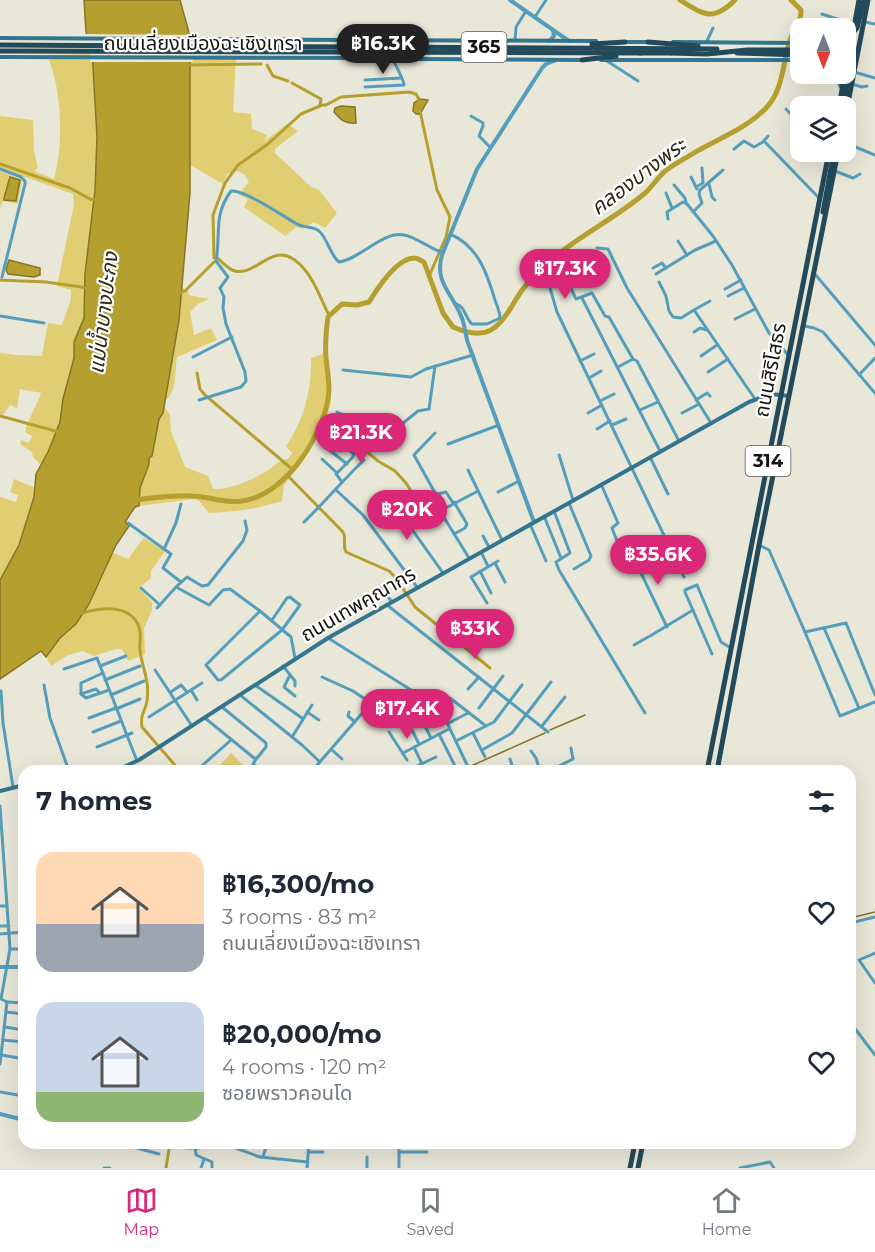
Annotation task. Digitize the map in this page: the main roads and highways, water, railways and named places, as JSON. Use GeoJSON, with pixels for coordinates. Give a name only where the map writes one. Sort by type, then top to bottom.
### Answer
{"type":"FeatureCollection","features":[{"type":"Feature","properties":{"kind":"highway"},"geometry":{"type":"LineString","coordinates":[[855,18],[859,0]]}},
{"type":"Feature","properties":{"kind":"highway"},"geometry":{"type":"LineString","coordinates":[[856,63],[866,0]]}},
{"type":"Feature","properties":{"kind":"highway"},"geometry":{"type":"LineString","coordinates":[[856,29],[866,0]]}},
{"type":"Feature","properties":{"kind":"highway"},"geometry":{"type":"LineString","coordinates":[[348,40],[389,46]]}},
{"type":"Feature","properties":{"kind":"highway","name":"ถนนเลี่ยงเมืองฉะเชิงเทรา"},"geometry":{"type":"LineString","coordinates":[[20,51],[250,42],[389,46],[717,49]]}},
{"type":"Feature","properties":{"kind":"highway"},"geometry":{"type":"LineString","coordinates":[[519,47],[625,42]]}},
{"type":"Feature","properties":{"kind":"highway"},"geometry":{"type":"LineString","coordinates":[[648,42],[790,57]]}},
{"type":"Feature","properties":{"kind":"highway","name":"ถนนเลี่ยงเมืองฉะเชิงเทรา"},"geometry":{"type":"LineString","coordinates":[[0,44],[20,51],[250,56],[641,53]]}},
{"type":"Feature","properties":{"kind":"highway","name":"ถนนเลี่ยงเมืองฉะเชิงเทรา"},"geometry":{"type":"LineString","coordinates":[[0,52],[10,48]]}},
{"type":"Feature","properties":{"kind":"highway"},"geometry":{"type":"LineString","coordinates":[[582,60],[641,53],[707,54],[747,50],[790,50]]}},
{"type":"Feature","properties":{"kind":"highway"},"geometry":{"type":"LineString","coordinates":[[385,58],[465,53]]}},
{"type":"Feature","properties":{"kind":"highway"},"geometry":{"type":"LineString","coordinates":[[842,96],[843,84]]}},
{"type":"Feature","properties":{"kind":"highway","name":"ถนนสิริโสธร"},"geometry":{"type":"LineString","coordinates":[[708,765],[819,199],[831,162]]}},
{"type":"Feature","properties":{"kind":"highway"},"geometry":{"type":"LineString","coordinates":[[820,241],[832,162]]}},
{"type":"Feature","properties":{"kind":"highway","name":"ถนนสิริโสธร"},"geometry":{"type":"LineString","coordinates":[[718,765],[834,162]]}},
{"type":"Feature","properties":{"kind":"highway"},"geometry":{"type":"LineString","coordinates":[[630,1168],[633,1149]]}},
{"type":"Feature","properties":{"kind":"highway"},"geometry":{"type":"LineString","coordinates":[[638,1168],[642,1149]]}},
{"type":"Feature","properties":{"kind":"main road","name":"ถนนเลี่ยงเมืองฉะเชิงเทรา"},"geometry":{"type":"LineString","coordinates":[[0,38],[250,42],[348,40],[648,42]]}},
{"type":"Feature","properties":{"kind":"main road","name":"365"},"geometry":{"type":"LineString","coordinates":[[648,42],[790,43]]}},
{"type":"Feature","properties":{"kind":"main road","name":"ถนนเลี่ยงเมืองฉะเชิงเทรา"},"geometry":{"type":"LineString","coordinates":[[0,57],[20,51]]}},
{"type":"Feature","properties":{"kind":"main road","name":"ถนนเลี่ยงเมืองฉะเชิงเทรา"},"geometry":{"type":"LineString","coordinates":[[250,56],[537,60],[790,59]]}},
{"type":"Feature","properties":{"kind":"main road"},"geometry":{"type":"LineString","coordinates":[[840,84],[842,91]]}},
{"type":"Feature","properties":{"kind":"main road"},"geometry":{"type":"LineString","coordinates":[[781,394],[789,396]]}},
{"type":"Feature","properties":{"kind":"main road","name":"ถนนเทพคุณากร"},"geometry":{"type":"LineString","coordinates":[[130,765],[295,658],[417,587],[755,399],[766,395],[781,394]]}},
{"type":"Feature","properties":{"kind":"main road"},"geometry":{"type":"LineString","coordinates":[[0,790],[18,786]]}},
{"type":"Feature","properties":{"kind":"water","name":"แม่น้ำบางปะกง"},"geometry":{"type":"Polygon","coordinates":[[[84,0],[180,0],[190,36],[190,193],[179,320],[163,413],[159,419],[152,456],[149,458],[140,488],[139,506],[135,507],[125,522],[129,526],[116,545],[89,604],[76,624],[60,638],[46,657],[41,651],[0,679],[0,580],[19,545],[34,497],[36,474],[60,422],[63,399],[74,358],[74,342],[84,318],[85,274],[95,190],[97,137],[92,50],[86,32],[84,0]]]}},
{"type":"Feature","properties":{"kind":"water"},"geometry":{"type":"Polygon","coordinates":[[[420,99],[428,100],[420,114],[416,114],[413,111],[414,103],[420,99]]]}},
{"type":"Feature","properties":{"kind":"water"},"geometry":{"type":"Polygon","coordinates":[[[355,107],[356,123],[344,121],[334,112],[335,108],[355,107]]]}},
{"type":"Feature","properties":{"kind":"water"},"geometry":{"type":"Polygon","coordinates":[[[10,177],[20,180],[16,201],[4,200],[10,177]]]}},
{"type":"Feature","properties":{"kind":"water"},"geometry":{"type":"Polygon","coordinates":[[[9,260],[40,268],[40,275],[34,277],[8,274],[6,270],[9,260]]]}},
{"type":"Feature","properties":{"kind":"waterway","name":"คลองบางพระ"},"geometry":{"type":"LineString","coordinates":[[680,0],[708,14],[720,11],[735,0]]}},
{"type":"Feature","properties":{"kind":"waterway","name":"คลองบางพระ"},"geometry":{"type":"LineString","coordinates":[[133,500],[198,496],[236,502],[258,496],[274,487],[301,459],[321,424],[329,390],[326,348],[328,317],[342,304],[357,305],[369,302],[388,275],[408,259],[416,258],[424,262],[443,313],[453,327],[475,333],[491,330],[503,319],[527,284],[557,255],[628,207],[669,168],[740,128],[767,107],[777,91],[789,44],[800,18],[801,10],[791,0]]}},
{"type":"Feature","properties":{"kind":"waterway"},"geometry":{"type":"LineString","coordinates":[[188,65],[261,64]]}},
{"type":"Feature","properties":{"kind":"waterway"},"geometry":{"type":"LineString","coordinates":[[267,65],[273,76],[288,81]]}},
{"type":"Feature","properties":{"kind":"waterway"},"geometry":{"type":"LineString","coordinates":[[214,258],[213,215],[225,183],[238,165],[268,144],[301,114],[320,106],[321,99],[292,83]]}},
{"type":"Feature","properties":{"kind":"waterway"},"geometry":{"type":"LineString","coordinates":[[320,105],[326,105],[341,97],[409,92],[416,94],[420,101]]}},
{"type":"Feature","properties":{"kind":"waterway"},"geometry":{"type":"LineString","coordinates":[[420,111],[437,190],[450,217],[446,237],[430,274]]}},
{"type":"Feature","properties":{"kind":"waterway"},"geometry":{"type":"LineString","coordinates":[[0,164],[70,188],[96,200]]}},
{"type":"Feature","properties":{"kind":"waterway"},"geometry":{"type":"LineString","coordinates":[[216,257],[232,270],[244,271],[268,259],[285,255],[305,270],[329,315]]}},
{"type":"Feature","properties":{"kind":"waterway"},"geometry":{"type":"LineString","coordinates":[[179,293],[185,291],[214,262]]}},
{"type":"Feature","properties":{"kind":"waterway","name":"แม่น้ำบางปะกง"},"geometry":{"type":"LineString","coordinates":[[0,280],[46,282],[88,288]]}},
{"type":"Feature","properties":{"kind":"waterway"},"geometry":{"type":"LineString","coordinates":[[197,373],[200,389],[205,395],[292,469]]}},
{"type":"Feature","properties":{"kind":"waterway"},"geometry":{"type":"LineString","coordinates":[[0,416],[59,432]]}},
{"type":"Feature","properties":{"kind":"waterway"},"geometry":{"type":"LineString","coordinates":[[323,419],[336,426],[378,461],[395,471],[406,483],[429,519]]}},
{"type":"Feature","properties":{"kind":"waterway"},"geometry":{"type":"LineString","coordinates":[[287,475],[343,532],[346,552],[389,571],[415,607],[490,668]]}},
{"type":"Feature","properties":{"kind":"waterway"},"geometry":{"type":"LineString","coordinates":[[82,613],[114,609],[129,614],[135,619],[140,630],[140,650],[147,686],[147,701],[142,716],[142,727],[175,765]]}},
{"type":"Feature","properties":{"kind":"waterway"},"geometry":{"type":"LineString","coordinates":[[550,730],[585,715]]}},
{"type":"Feature","properties":{"kind":"waterway"},"geometry":{"type":"LineString","coordinates":[[473,765],[545,733]]}},
{"type":"Feature","properties":{"kind":"waterway"},"geometry":{"type":"LineString","coordinates":[[856,917],[875,912]]}},
{"type":"Feature","properties":{"kind":"waterway"},"geometry":{"type":"LineString","coordinates":[[166,1168],[169,1149]]}}]}
